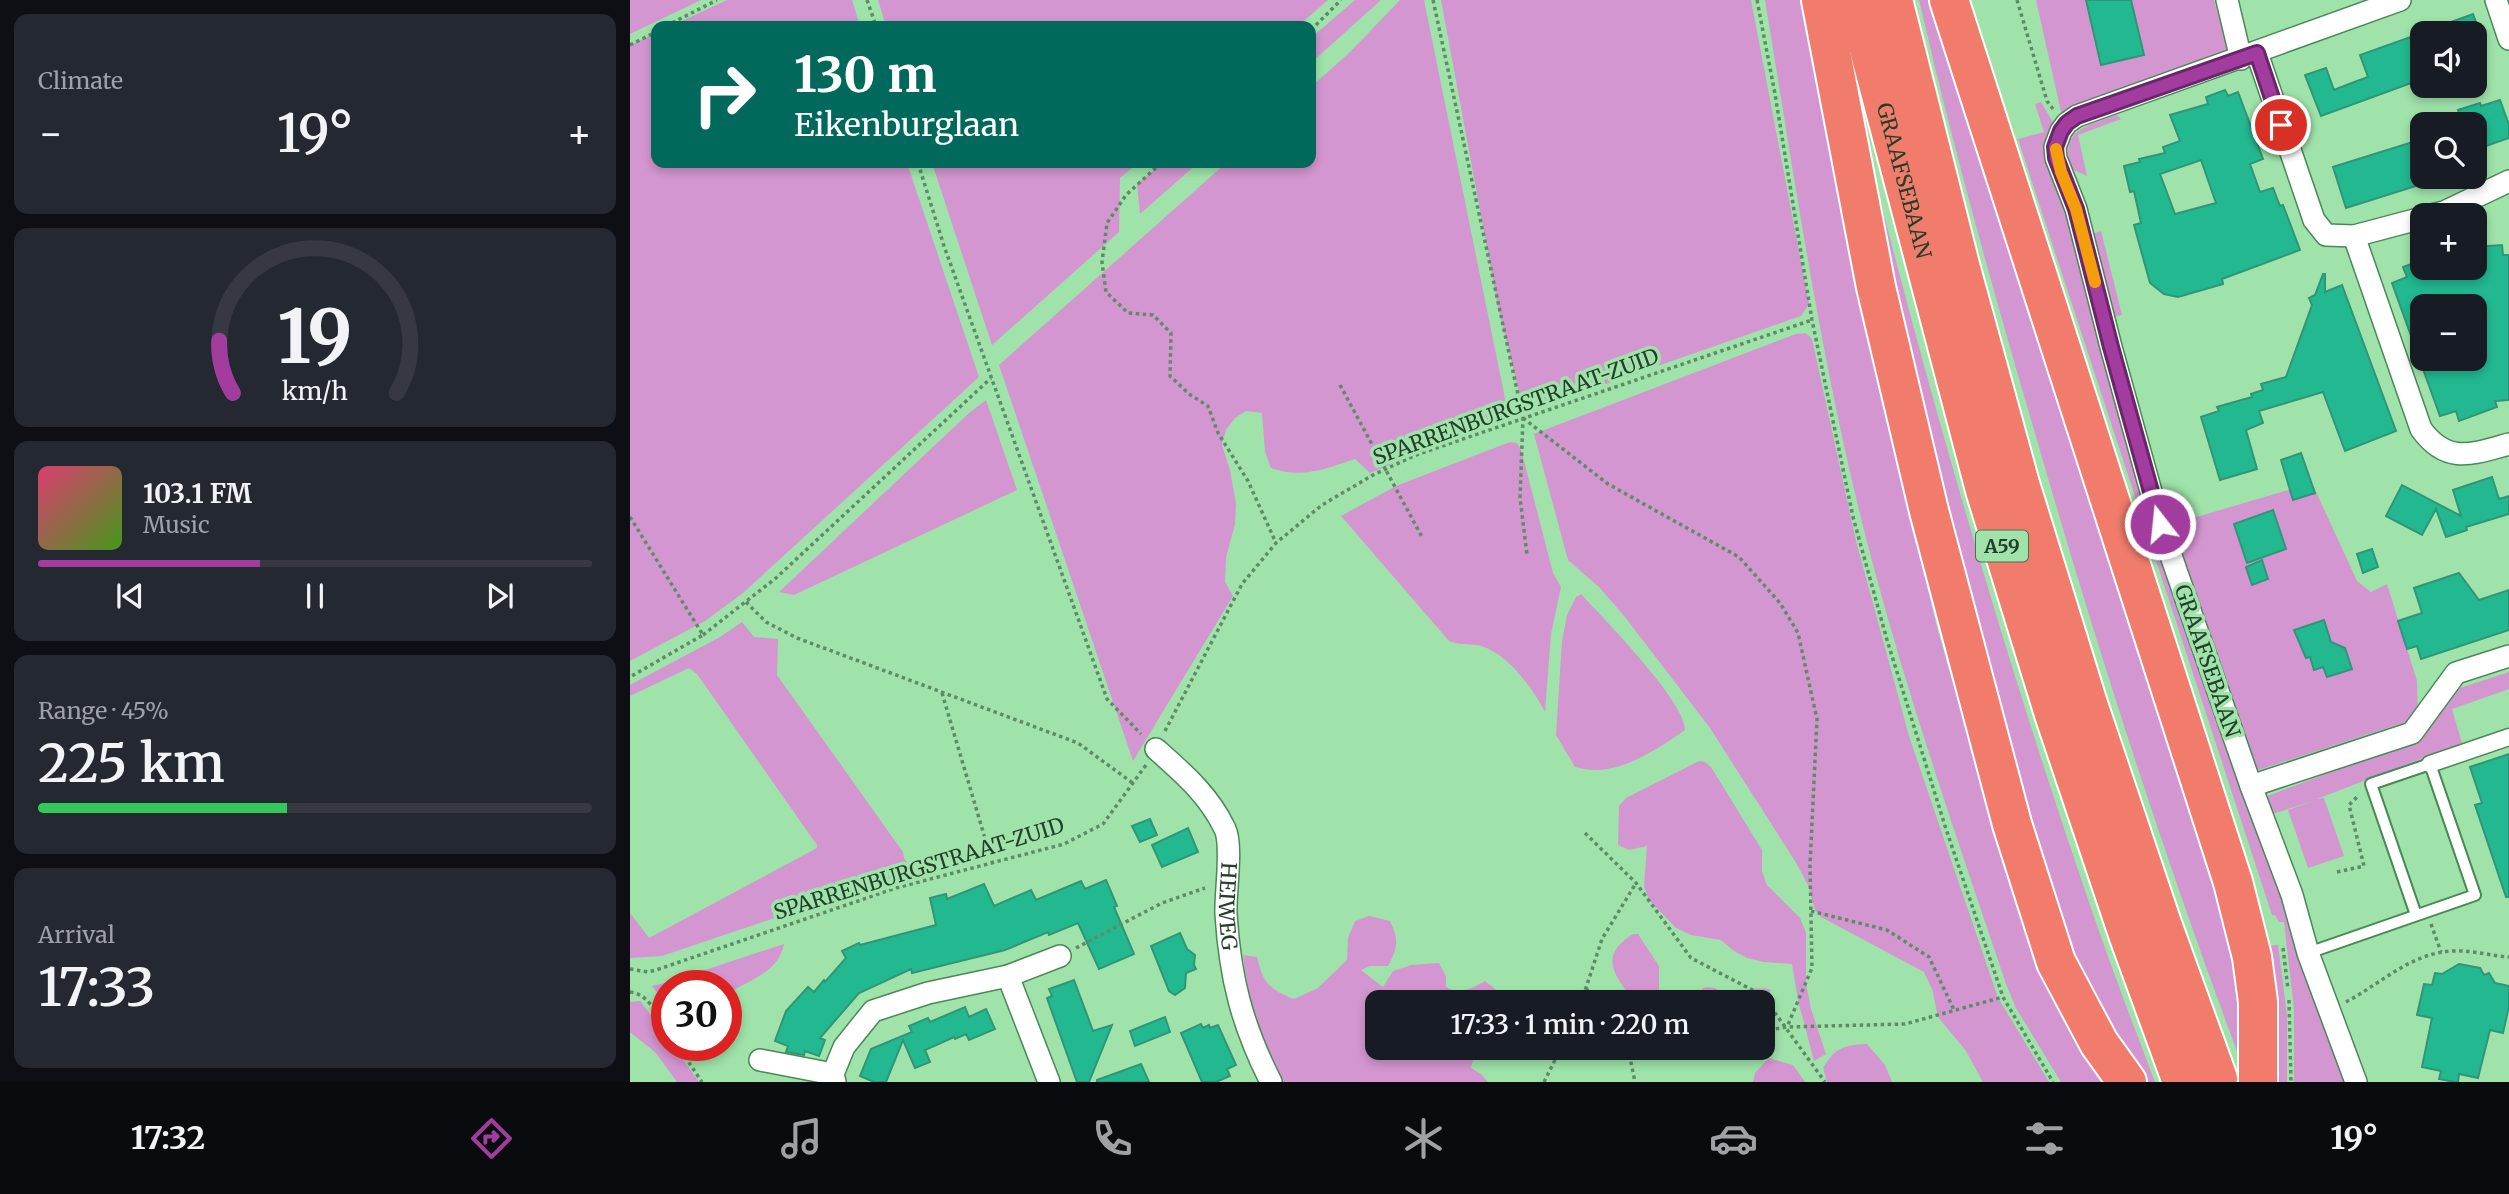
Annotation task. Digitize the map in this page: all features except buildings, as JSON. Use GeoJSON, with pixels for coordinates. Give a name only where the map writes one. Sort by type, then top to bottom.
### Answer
{"type":"FeatureCollection","features":[{"type":"Feature","properties":{"kind":"highway"},"geometry":{"type":"LineString","coordinates":[[1821,0],[1876,287],[1929,511],[2012,824],[2056,962],[2099,1043],[2127,1082]]}},
{"type":"Feature","properties":{"kind":"highway","name":"GRAAFSEBAAN"},"geometry":{"type":"LineString","coordinates":[[1856,0],[1985,490],[2059,727],[2128,934],[2200,1081]]}},
{"type":"Feature","properties":{"kind":"highway","name":"GRAAFSEBAAN"},"geometry":{"type":"LineString","coordinates":[[1893,0],[1961,269],[2020,484],[2088,704],[2162,924],[2200,1081]]}},
{"type":"Feature","properties":{"kind":"highway"},"geometry":{"type":"LineString","coordinates":[[1949,0],[2232,882],[2252,957],[2258,1002],[2258,1082]]}},
{"type":"Feature","properties":{"kind":"street"},"geometry":{"type":"LineString","coordinates":[[2227,0],[2314,220],[2326,235],[2354,236],[2410,221]]}},
{"type":"Feature","properties":{"kind":"street"},"geometry":{"type":"LineString","coordinates":[[2067,123],[2077,116],[2400,0]]}},
{"type":"Feature","properties":{"kind":"street"},"geometry":{"type":"LineString","coordinates":[[2496,0],[2509,39]]}},
{"type":"Feature","properties":{"kind":"street","name":"GRAAFSEBAAN"},"geometry":{"type":"LineString","coordinates":[[2067,123],[2055,147],[2056,158],[2076,209],[2160,524],[2250,786],[2292,895],[2308,953],[2356,1082]]}},
{"type":"Feature","properties":{"kind":"street"},"geometry":{"type":"LineString","coordinates":[[2463,203],[2509,181]]}},
{"type":"Feature","properties":{"kind":"street"},"geometry":{"type":"LineString","coordinates":[[2354,236],[2421,429],[2432,445],[2448,453],[2468,456],[2509,444]]}},
{"type":"Feature","properties":{"kind":"street"},"geometry":{"type":"LineString","coordinates":[[2250,786],[2412,733],[2456,673],[2509,656]]}},
{"type":"Feature","properties":{"kind":"street"},"geometry":{"type":"LineString","coordinates":[[2430,764],[2509,737]]}},
{"type":"Feature","properties":{"kind":"street","name":"HEIWEG"},"geometry":{"type":"LineString","coordinates":[[1156,749],[1195,784],[1226,831],[1226,913],[1235,990],[1252,1043],[1272,1082]]}},
{"type":"Feature","properties":{"kind":"street"},"geometry":{"type":"LineString","coordinates":[[760,1060],[834,1078],[845,1047],[873,1011],[928,993],[1007,976],[1060,956]]}},
{"type":"Feature","properties":{"kind":"street"},"geometry":{"type":"LineString","coordinates":[[1007,976],[1049,1082]]}},
{"type":"Feature","properties":{"kind":"lane"},"geometry":{"type":"LineString","coordinates":[[2308,953],[2475,895],[2430,764],[2371,785],[2421,913]]}},
{"type":"Feature","properties":{"kind":"path"},"geometry":{"type":"LineString","coordinates":[[676,21],[717,0]]}},
{"type":"Feature","properties":{"kind":"path"},"geometry":{"type":"LineString","coordinates":[[867,0],[874,21]]}},
{"type":"Feature","properties":{"kind":"path"},"geometry":{"type":"LineString","coordinates":[[1316,25],[1341,0]]}},
{"type":"Feature","properties":{"kind":"path"},"geometry":{"type":"LineString","coordinates":[[1433,0],[1523,418],[1520,498],[1527,555]]}},
{"type":"Feature","properties":{"kind":"path"},"geometry":{"type":"LineString","coordinates":[[1757,0],[1812,320],[1853,517],[1887,640],[1946,829],[2003,996],[2053,1082]]}},
{"type":"Feature","properties":{"kind":"path"},"geometry":{"type":"LineString","coordinates":[[2017,0],[2047,101],[2067,123]]}},
{"type":"Feature","properties":{"kind":"path"},"geometry":{"type":"LineString","coordinates":[[630,45],[651,34]]}},
{"type":"Feature","properties":{"kind":"path"},"geometry":{"type":"LineString","coordinates":[[920,168],[944,246],[1107,699],[1156,749]]}},
{"type":"Feature","properties":{"kind":"path"},"geometry":{"type":"LineString","coordinates":[[1156,168],[1126,195],[1107,223],[1102,262],[1107,292],[1128,313],[1153,315],[1171,333],[1170,376],[1189,394],[1208,406],[1219,433],[1248,481],[1276,544]]}},
{"type":"Feature","properties":{"kind":"path","name":"SPARRENBURGSTRAAT-ZUID"},"geometry":{"type":"LineString","coordinates":[[630,969],[648,972],[656,970],[896,888],[1064,844],[1103,824],[1134,784],[1156,749],[1242,584],[1276,544],[1322,505],[1385,469],[1416,455],[1812,320]]}},
{"type":"Feature","properties":{"kind":"path"},"geometry":{"type":"LineString","coordinates":[[630,677],[703,635],[776,578],[991,377]]}},
{"type":"Feature","properties":{"kind":"path"},"geometry":{"type":"LineString","coordinates":[[1340,385],[1422,537]]}},
{"type":"Feature","properties":{"kind":"path"},"geometry":{"type":"LineString","coordinates":[[1523,418],[1608,484],[1739,557],[1780,603],[1798,633],[1817,719],[1810,865],[1812,968],[1787,1027]]}},
{"type":"Feature","properties":{"kind":"path"},"geometry":{"type":"LineString","coordinates":[[630,517],[703,635]]}},
{"type":"Feature","properties":{"kind":"path"},"geometry":{"type":"LineString","coordinates":[[746,602],[766,622],[797,638],[1078,743],[1134,784]]}},
{"type":"Feature","properties":{"kind":"path"},"geometry":{"type":"LineString","coordinates":[[942,693],[993,863]]}},
{"type":"Feature","properties":{"kind":"path"},"geometry":{"type":"LineString","coordinates":[[2337,872],[2364,866],[2349,804],[2371,785]]}},
{"type":"Feature","properties":{"kind":"path"},"geometry":{"type":"LineString","coordinates":[[1585,833],[1636,883],[1691,958],[1762,995],[1825,1082]]}},
{"type":"Feature","properties":{"kind":"path"},"geometry":{"type":"LineString","coordinates":[[1060,956],[1162,903],[1227,880]]}},
{"type":"Feature","properties":{"kind":"path"},"geometry":{"type":"LineString","coordinates":[[1586,988],[1602,939],[1636,883]]}},
{"type":"Feature","properties":{"kind":"path"},"geometry":{"type":"LineString","coordinates":[[1811,911],[1887,930],[1929,957],[1954,1010]]}},
{"type":"Feature","properties":{"kind":"path"},"geometry":{"type":"LineString","coordinates":[[2421,913],[2441,952]]}},
{"type":"Feature","properties":{"kind":"path"},"geometry":{"type":"LineString","coordinates":[[2330,1010],[2372,989],[2407,963],[2441,952],[2470,951],[2509,957]]}},
{"type":"Feature","properties":{"kind":"path"},"geometry":{"type":"LineString","coordinates":[[630,992],[648,999],[651,1004]]}},
{"type":"Feature","properties":{"kind":"path"},"geometry":{"type":"LineString","coordinates":[[1775,1029],[1905,1024],[2003,996]]}},
{"type":"Feature","properties":{"kind":"path"},"geometry":{"type":"LineString","coordinates":[[1544,1082],[1555,1060]]}},
{"type":"Feature","properties":{"kind":"path"},"geometry":{"type":"LineString","coordinates":[[1632,1060],[1635,1082]]}},
{"type":"Feature","properties":{"kind":"path"},"geometry":{"type":"LineString","coordinates":[[688,1061],[702,1082]]}},
{"type":"Feature","properties":{"kind":"shaded area"},"geometry":{"type":"Polygon","coordinates":[[[630,0],[701,0],[657,21],[651,21],[651,24],[630,34],[630,0]]]}},
{"type":"Feature","properties":{"kind":"shaded area"},"geometry":{"type":"Polygon","coordinates":[[[727,0],[852,0],[858,21],[682,21],[727,0]]]}},
{"type":"Feature","properties":{"kind":"shaded area"},"geometry":{"type":"Polygon","coordinates":[[[878,0],[1328,0],[1304,21],[884,21],[878,0]]]}},
{"type":"Feature","properties":{"kind":"shaded area"},"geometry":{"type":"Polygon","coordinates":[[[1355,0],[1381,0],[1316,58],[1316,34],[1355,0]]]}},
{"type":"Feature","properties":{"kind":"shaded area"},"geometry":{"type":"Polygon","coordinates":[[[1400,0],[1424,0],[1509,418],[1454,437],[1370,473],[1355,459],[1323,469],[1293,473],[1271,468],[1265,452],[1262,413],[1246,411],[1235,418],[1226,430],[1222,445],[1236,504],[1235,524],[1226,558],[1225,582],[1233,596],[1133,761],[999,365],[1220,168],[1316,168],[1316,83],[1400,0]]]}},
{"type":"Feature","properties":{"kind":"shaded area"},"geometry":{"type":"Polygon","coordinates":[[[1441,0],[1751,0],[1809,304],[1801,316],[1526,412],[1498,307],[1441,0]]]}},
{"type":"Feature","properties":{"kind":"shaded area"},"geometry":{"type":"Polygon","coordinates":[[[1765,0],[1803,0],[1852,261],[1893,447],[1938,631],[2006,866],[2104,1082],[2061,1082],[2016,1008],[1919,721],[1872,561],[1839,422],[1812,282],[1765,0]]]}},
{"type":"Feature","properties":{"kind":"shaded area"},"geometry":{"type":"Polygon","coordinates":[[[1919,0],[1940,0],[2228,890],[2251,1082],[2209,1082],[2244,1070],[2160,836],[2084,599],[1990,276],[1919,0]]]}},
{"type":"Feature","properties":{"kind":"shaded area"},"geometry":{"type":"Polygon","coordinates":[[[2036,0],[2214,0],[2229,54],[2070,112],[2061,112],[2036,0]]]}},
{"type":"Feature","properties":{"kind":"shaded area"},"geometry":{"type":"Polygon","coordinates":[[[651,35],[651,168],[909,168],[979,377],[743,593],[705,621],[630,661],[630,45],[651,35]]]}},
{"type":"Feature","properties":{"kind":"shaded area"},"geometry":{"type":"Polygon","coordinates":[[[1842,47],[1926,373],[1988,588],[2055,802],[2114,974],[2155,1082],[2139,1082],[2092,1012],[1973,663],[1842,47]]]}},
{"type":"Feature","properties":{"kind":"shaded area"},"geometry":{"type":"Polygon","coordinates":[[[2041,102],[2054,124],[2046,145],[2047,165],[2067,205],[2243,784],[2345,1082],[2294,1082],[2294,1009],[2284,922],[2279,922],[2275,915],[2272,915],[2018,139],[2044,132],[2035,104],[2041,102]]]}},
{"type":"Feature","properties":{"kind":"shaded area"},"geometry":{"type":"Polygon","coordinates":[[[2117,115],[2121,119],[2078,135],[2087,176],[2072,169],[2068,156],[2072,138],[2086,126],[2117,115]]]}},
{"type":"Feature","properties":{"kind":"shaded area"},"geometry":{"type":"Polygon","coordinates":[[[934,168],[1132,168],[1120,178],[1119,232],[992,345],[934,168]]]}},
{"type":"Feature","properties":{"kind":"shaded area"},"geometry":{"type":"Polygon","coordinates":[[[1157,168],[1192,168],[1140,214],[1137,184],[1157,168]]]}},
{"type":"Feature","properties":{"kind":"shaded area"},"geometry":{"type":"Polygon","coordinates":[[[2101,231],[2122,315],[2114,317],[2111,315],[2092,237],[2101,231]]]}},
{"type":"Feature","properties":{"kind":"shaded area"},"geometry":{"type":"Polygon","coordinates":[[[1806,333],[1812,339],[1856,541],[1909,736],[1998,998],[2049,1082],[1983,1082],[1966,1051],[1938,1017],[1932,989],[1924,972],[1821,917],[1815,910],[1808,885],[1795,861],[1710,728],[1625,617],[1599,587],[1568,560],[1534,434],[1796,334],[1806,333]]]}},
{"type":"Feature","properties":{"kind":"shaded area"},"geometry":{"type":"Polygon","coordinates":[[[986,400],[1017,490],[794,595],[779,592],[969,413],[986,400]]]}},
{"type":"Feature","properties":{"kind":"shaded area"},"geometry":{"type":"Polygon","coordinates":[[[1510,442],[1517,443],[1521,449],[1553,573],[1561,587],[1551,634],[1545,712],[1517,671],[1498,654],[1477,645],[1449,641],[1341,516],[1396,486],[1510,442]]]}},
{"type":"Feature","properties":{"kind":"shaded area"},"geometry":{"type":"Polygon","coordinates":[[[2312,483],[2357,581],[2371,592],[2387,584],[2417,681],[2418,718],[2252,772],[2166,526],[2312,483]]]}},
{"type":"Feature","properties":{"kind":"shaded area"},"geometry":{"type":"Polygon","coordinates":[[[1581,594],[1658,681],[1682,717],[1685,730],[1646,755],[1604,769],[1575,767],[1556,735],[1562,641],[1567,615],[1576,597],[1581,594]]]}},
{"type":"Feature","properties":{"kind":"shaded area"},"geometry":{"type":"Polygon","coordinates":[[[742,622],[754,637],[778,639],[777,675],[903,852],[913,871],[662,956],[630,958],[630,913],[649,938],[817,848],[697,674],[689,668],[630,696],[630,685],[720,637],[742,622]]]}},
{"type":"Feature","properties":{"kind":"shaded area"},"geometry":{"type":"Polygon","coordinates":[[[2509,672],[2509,689],[2452,709],[2462,743],[2317,799],[2324,798],[2344,856],[2308,868],[2288,810],[2316,800],[2269,815],[2262,798],[2424,736],[2460,688],[2509,672]]]}},
{"type":"Feature","properties":{"kind":"shaded area"},"geometry":{"type":"Polygon","coordinates":[[[1699,761],[1711,767],[1762,850],[1762,871],[1767,885],[1800,918],[1806,933],[1806,983],[1811,1009],[1826,1054],[1814,1061],[1798,1000],[1792,964],[1747,958],[1721,940],[1691,935],[1676,928],[1649,900],[1644,886],[1647,846],[1629,850],[1618,845],[1619,806],[1626,798],[1699,761]]]}},
{"type":"Feature","properties":{"kind":"shaded area"},"geometry":{"type":"Polygon","coordinates":[[[1369,916],[1390,921],[1396,939],[1394,954],[1388,966],[1370,966],[1361,970],[1383,987],[1393,971],[1411,965],[1439,963],[1446,976],[1446,987],[1456,990],[1365,990],[1365,1060],[1473,1060],[1471,1068],[1488,1082],[1278,1082],[1256,1020],[1243,955],[1257,957],[1268,984],[1294,999],[1318,988],[1347,960],[1348,938],[1355,921],[1369,916]]]}},
{"type":"Feature","properties":{"kind":"shaded area"},"geometry":{"type":"Polygon","coordinates":[[[1633,934],[1638,934],[1659,966],[1659,990],[1625,990],[1613,967],[1615,951],[1633,934]]]}},
{"type":"Feature","properties":{"kind":"shaded area"},"geometry":{"type":"Polygon","coordinates":[[[784,944],[781,954],[769,969],[742,986],[742,970],[705,970],[784,944]]]}},
{"type":"Feature","properties":{"kind":"shaded area"},"geometry":{"type":"Polygon","coordinates":[[[2278,945],[2287,1015],[2287,1082],[2267,1082],[2272,972],[2269,946],[2278,945]]]}},
{"type":"Feature","properties":{"kind":"shaded area"},"geometry":{"type":"Polygon","coordinates":[[[1485,981],[1495,990],[1466,990],[1485,981]]]}},
{"type":"Feature","properties":{"kind":"shaded area"},"geometry":{"type":"Polygon","coordinates":[[[1708,987],[1717,990],[1702,990],[1708,987]]]}},
{"type":"Feature","properties":{"kind":"shaded area"},"geometry":{"type":"Polygon","coordinates":[[[640,1001],[651,1015],[651,1049],[630,1032],[630,1002],[640,1001]]]}},
{"type":"Feature","properties":{"kind":"shaded area"},"geometry":{"type":"Polygon","coordinates":[[[1867,1044],[1885,1065],[1892,1082],[1827,1082],[1823,1068],[1836,1052],[1852,1045],[1867,1044]]]}},
{"type":"Feature","properties":{"kind":"shaded area"},"geometry":{"type":"Polygon","coordinates":[[[1767,1060],[1775,1060],[1793,1065],[1805,1082],[1753,1082],[1755,1073],[1767,1060]]]}},
{"type":"Feature","properties":{"kind":"shaded area"},"geometry":{"type":"Polygon","coordinates":[[[662,1061],[684,1061],[699,1082],[677,1082],[662,1061]]]}},
{"type":"Feature","properties":{"kind":"slow traffic"},"geometry":{"type":"LineString","coordinates":[[2056,149],[2056,158],[2076,209],[2095,282]]}},
{"type":"Feature","properties":{"kind":"route"},"geometry":{"type":"LineString","coordinates":[[2160,524],[2076,209],[2056,158],[2055,147],[2061,131],[2077,116],[2257,53],[2281,125]]}}]}
